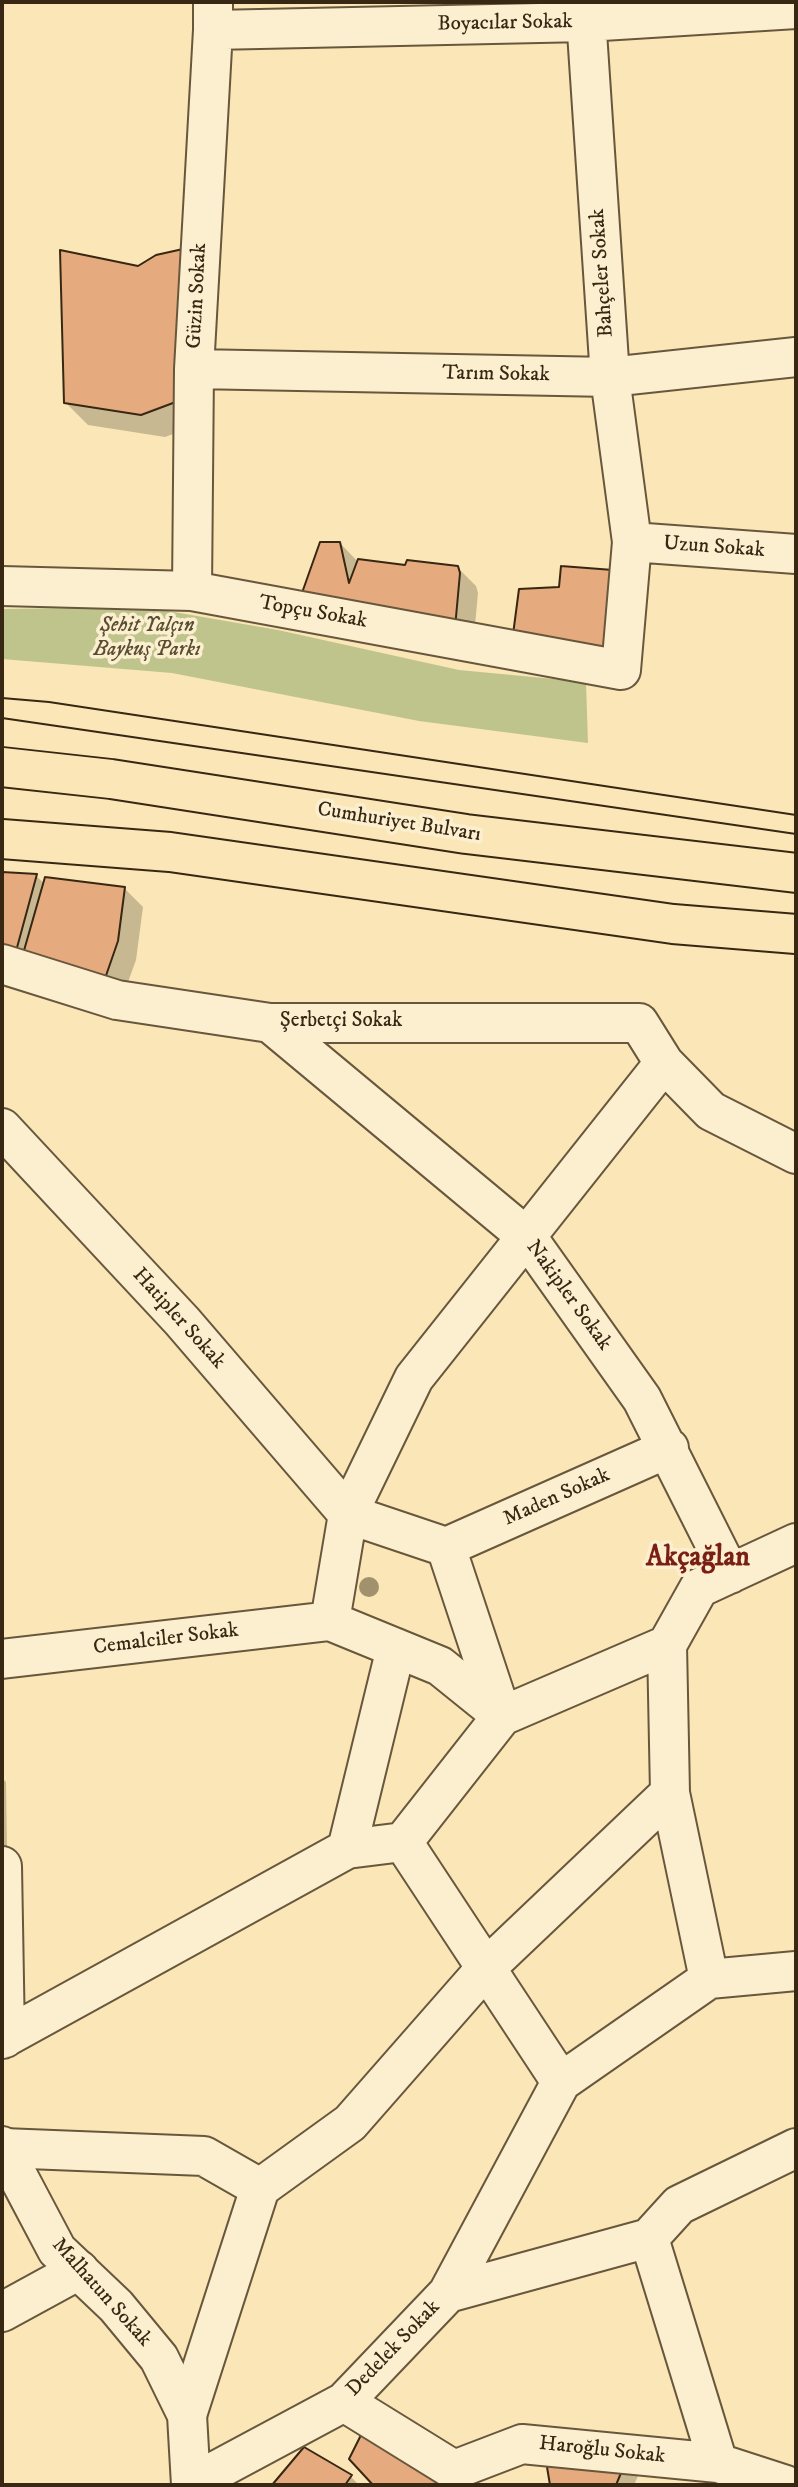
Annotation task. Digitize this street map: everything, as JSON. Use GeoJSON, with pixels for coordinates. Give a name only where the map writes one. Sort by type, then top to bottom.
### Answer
{"type":"FeatureCollection","features":[{"type":"Feature","properties":{"kind":"main road","name":"Cumhuriyet Bulvarı"},"geometry":{"type":"LineString","coordinates":[[2,767],[123,781],[466,834],[796,873]]}},
{"type":"Feature","properties":{"kind":"main road"},"geometry":{"type":"LineString","coordinates":[[2,839],[170,852],[673,924],[796,934]]}},
{"type":"Feature","properties":{"kind":"street","name":"Boyacılar Sokak"},"geometry":{"type":"LineString","coordinates":[[213,16],[796,9]]}},
{"type":"Feature","properties":{"kind":"street","name":"Bahçeler Sokak"},"geometry":{"type":"LineString","coordinates":[[585,12],[610,377],[632,542]]}},
{"type":"Feature","properties":{"kind":"street","name":"Güzin Sokak"},"geometry":{"type":"LineString","coordinates":[[192,591],[194,369],[213,16]]}},
{"type":"Feature","properties":{"kind":"street","name":"Tarım Sokak"},"geometry":{"type":"LineString","coordinates":[[194,369],[610,377],[796,357]]}},
{"type":"Feature","properties":{"kind":"street","name":"Topçu Sokak"},"geometry":{"type":"LineString","coordinates":[[2,586],[192,591],[621,670],[632,542]]}},
{"type":"Feature","properties":{"kind":"street","name":"Uzun Sokak"},"geometry":{"type":"LineString","coordinates":[[632,542],[796,554]]}},
{"type":"Feature","properties":{"kind":"street","name":"Şerbetçi Sokak"},"geometry":{"type":"LineString","coordinates":[[2,964],[117,1000],[270,1023],[639,1023],[664,1063]]}},
{"type":"Feature","properties":{"kind":"street","name":"Nakipler Sokak"},"geometry":{"type":"LineString","coordinates":[[270,1023],[527,1237],[642,1399],[730,1574]]}},
{"type":"Feature","properties":{"kind":"street"},"geometry":{"type":"LineString","coordinates":[[502,1716],[440,1666],[330,1621],[348,1514],[414,1378],[664,1063],[712,1111],[796,1154]]}},
{"type":"Feature","properties":{"kind":"street","name":"Hatipler Sokak"},"geometry":{"type":"LineString","coordinates":[[2,1128],[182,1321],[348,1514]]}},
{"type":"Feature","properties":{"kind":"street","name":"Maden Sokak"},"geometry":{"type":"LineString","coordinates":[[446,1547],[668,1448]]}},
{"type":"Feature","properties":{"kind":"street"},"geometry":{"type":"LineString","coordinates":[[348,1514],[446,1547],[502,1716]]}},
{"type":"Feature","properties":{"kind":"street"},"geometry":{"type":"LineString","coordinates":[[709,1979],[670,1793],[667,1645],[699,1588],[796,1543]]}},
{"type":"Feature","properties":{"kind":"street","name":"Cemalciler Sokak"},"geometry":{"type":"LineString","coordinates":[[2,1659],[330,1621]]}},
{"type":"Feature","properties":{"kind":"street"},"geometry":{"type":"LineString","coordinates":[[2,1866],[3,2038],[347,1850],[403,1842],[502,1716],[667,1645]]}},
{"type":"Feature","properties":{"kind":"street"},"geometry":{"type":"LineString","coordinates":[[347,1850],[396,1648]]}},
{"type":"Feature","properties":{"kind":"street"},"geometry":{"type":"LineString","coordinates":[[187,2415],[260,2188],[350,2123],[486,1968],[670,1793]]}},
{"type":"Feature","properties":{"kind":"street"},"geometry":{"type":"LineString","coordinates":[[403,1842],[561,2082],[709,1979],[796,1971]]}},
{"type":"Feature","properties":{"kind":"street","name":"Dedelek Sokak"},"geometry":{"type":"LineString","coordinates":[[191,2484],[344,2402],[448,2293],[561,2082]]}},
{"type":"Feature","properties":{"kind":"street"},"geometry":{"type":"LineString","coordinates":[[2,2147],[204,2156],[260,2188]]}},
{"type":"Feature","properties":{"kind":"street","name":"Malhatun Sokak"},"geometry":{"type":"LineString","coordinates":[[2,2147],[57,2249],[116,2306],[159,2358],[187,2415],[191,2484]]}},
{"type":"Feature","properties":{"kind":"street"},"geometry":{"type":"LineString","coordinates":[[448,2293],[649,2238],[679,2205],[796,2148]]}},
{"type":"Feature","properties":{"kind":"street"},"geometry":{"type":"LineString","coordinates":[[649,2238],[718,2463]]}},
{"type":"Feature","properties":{"kind":"street"},"geometry":{"type":"LineString","coordinates":[[2,2312],[79,2270]]}},
{"type":"Feature","properties":{"kind":"street","name":"Haroğlu Sokak"},"geometry":{"type":"LineString","coordinates":[[344,2402],[454,2470],[523,2444],[718,2463]]}},
{"type":"Feature","properties":{"kind":"street"},"geometry":{"type":"LineString","coordinates":[[679,2485],[718,2463],[786,2485]]}},
{"type":"Feature","properties":{"kind":"green space","name":"Şehit Yalçın Baykuş Parkı"},"geometry":{"type":"Polygon","coordinates":[[[145,607],[278,630],[459,670],[586,682],[588,743],[419,721],[172,673],[2,659],[2,609],[145,607]]]}},
{"type":"Feature","properties":{"kind":"building"},"geometry":{"type":"Polygon","coordinates":[[[183,249],[181,400],[141,415],[64,403],[60,250],[138,266],[156,255],[183,249]]]}},
{"type":"Feature","properties":{"kind":"building"},"geometry":{"type":"Polygon","coordinates":[[[320,542],[340,542],[349,583],[358,559],[405,565],[407,560],[458,566],[460,573],[454,639],[297,607],[320,542]]]}},
{"type":"Feature","properties":{"kind":"building"},"geometry":{"type":"Polygon","coordinates":[[[561,566],[626,571],[622,660],[512,642],[519,589],[559,587],[561,566]]]}},
{"type":"Feature","properties":{"kind":"building"},"geometry":{"type":"Polygon","coordinates":[[[2,872],[37,874],[15,955],[2,950],[2,872]]]}},
{"type":"Feature","properties":{"kind":"building"},"geometry":{"type":"Polygon","coordinates":[[[45,877],[125,887],[118,941],[101,990],[21,961],[45,877]]]}},
{"type":"Feature","properties":{"kind":"building"},"geometry":{"type":"Polygon","coordinates":[[[364,2429],[447,2474],[440,2485],[373,2485],[349,2459],[364,2429]]]}},
{"type":"Feature","properties":{"kind":"building"},"geometry":{"type":"Polygon","coordinates":[[[304,2447],[352,2475],[345,2485],[272,2485],[304,2447]]]}},
{"type":"Feature","properties":{"kind":"building"},"geometry":{"type":"Polygon","coordinates":[[[568,2458],[626,2461],[616,2485],[550,2485],[547,2467],[568,2458]]]}},
{"type":"Feature","properties":{"kind":"tram line"},"geometry":{"type":"LineString","coordinates":[[2,698],[49,702],[796,815]]}},
{"type":"Feature","properties":{"kind":"tram line"},"geometry":{"type":"LineString","coordinates":[[2,718],[796,834]]}},
{"type":"Feature","properties":{"kind":"district","name":"Akçağlan"},"geometry":{"type":"Point","coordinates":[698,1559]}}]}
